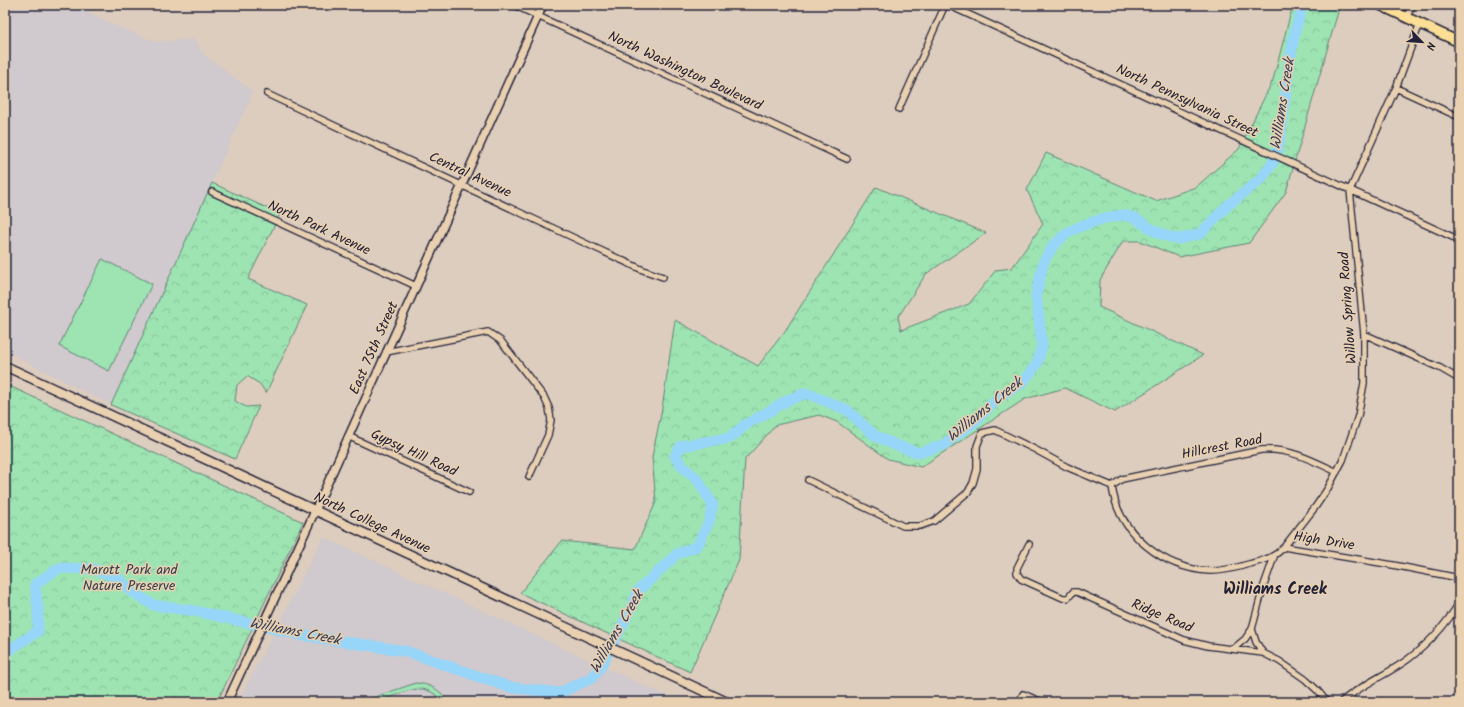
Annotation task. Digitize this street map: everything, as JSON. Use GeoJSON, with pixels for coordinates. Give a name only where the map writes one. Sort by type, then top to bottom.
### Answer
{"type":"FeatureCollection","features":[{"type":"Feature","properties":{"kind":"main road"},"geometry":{"type":"LineString","coordinates":[[1380,5],[1459,42]]}},
{"type":"Feature","properties":{"kind":"main road","name":"North College Avenue"},"geometry":{"type":"LineString","coordinates":[[5,366],[728,702]]}},
{"type":"Feature","properties":{"kind":"street","name":"North Washington Boulevard"},"geometry":{"type":"LineString","coordinates":[[514,5],[847,159]]}},
{"type":"Feature","properties":{"kind":"street","name":"East 75th Street"},"geometry":{"type":"LineString","coordinates":[[226,702],[315,511],[543,5]]}},
{"type":"Feature","properties":{"kind":"street"},"geometry":{"type":"LineString","coordinates":[[899,109],[946,5]]}},
{"type":"Feature","properties":{"kind":"street","name":"North Pennsylvania Street"},"geometry":{"type":"LineString","coordinates":[[946,5],[1459,240]]}},
{"type":"Feature","properties":{"kind":"street"},"geometry":{"type":"LineString","coordinates":[[1406,17],[1413,5]]}},
{"type":"Feature","properties":{"kind":"street"},"geometry":{"type":"LineString","coordinates":[[1350,190],[1396,88],[1420,23]]}},
{"type":"Feature","properties":{"kind":"street"},"geometry":{"type":"LineString","coordinates":[[1396,88],[1459,117]]}},
{"type":"Feature","properties":{"kind":"street","name":"Central Avenue"},"geometry":{"type":"LineString","coordinates":[[267,94],[643,270],[663,277]]}},
{"type":"Feature","properties":{"kind":"street","name":"Willow Spring Road"},"geometry":{"type":"LineString","coordinates":[[1284,547],[1316,506],[1337,472],[1352,435],[1362,396],[1365,363],[1364,334],[1350,190]]}},
{"type":"Feature","properties":{"kind":"street","name":"North Park Avenue"},"geometry":{"type":"LineString","coordinates":[[212,192],[416,286]]}},
{"type":"Feature","properties":{"kind":"street"},"geometry":{"type":"LineString","coordinates":[[386,352],[488,332],[501,341],[544,397],[549,410],[551,420],[548,435],[529,477]]}},
{"type":"Feature","properties":{"kind":"street"},"geometry":{"type":"LineString","coordinates":[[1364,334],[1440,368],[1459,379]]}},
{"type":"Feature","properties":{"kind":"street"},"geometry":{"type":"LineString","coordinates":[[808,480],[903,526],[920,526],[934,520],[968,492],[973,483],[977,469],[977,446],[982,433],[995,430],[1067,467],[1112,486]]}},
{"type":"Feature","properties":{"kind":"street","name":"Gypsy Hill Road"},"geometry":{"type":"LineString","coordinates":[[348,436],[469,492]]}},
{"type":"Feature","properties":{"kind":"street","name":"Hillcrest Road"},"geometry":{"type":"LineString","coordinates":[[1112,486],[1122,479],[1271,449],[1295,453],[1337,472]]}},
{"type":"Feature","properties":{"kind":"street","name":"High Drive"},"geometry":{"type":"LineString","coordinates":[[1112,486],[1119,510],[1130,529],[1148,548],[1170,561],[1191,568],[1218,571],[1231,569],[1274,557],[1284,547],[1393,565],[1459,578]]}},
{"type":"Feature","properties":{"kind":"street","name":"Ridge Road"},"geometry":{"type":"LineString","coordinates":[[1029,544],[1017,568],[1017,573],[1021,579],[1063,598],[1068,598],[1073,592],[1077,592],[1184,640],[1208,646],[1263,653],[1279,661],[1305,679],[1327,702]]}},
{"type":"Feature","properties":{"kind":"street"},"geometry":{"type":"LineString","coordinates":[[1233,649],[1245,639],[1252,629],[1263,588],[1274,557]]}},
{"type":"Feature","properties":{"kind":"street"},"geometry":{"type":"LineString","coordinates":[[1342,702],[1358,689],[1387,673],[1411,657],[1432,637],[1459,603]]}},
{"type":"Feature","properties":{"kind":"street"},"geometry":{"type":"LineString","coordinates":[[1252,629],[1256,642],[1263,653]]}},
{"type":"Feature","properties":{"kind":"street"},"geometry":{"type":"LineString","coordinates":[[1019,702],[1023,694],[1042,702]]}},
{"type":"Feature","properties":{"kind":"shaded area"},"geometry":{"type":"Polygon","coordinates":[[[5,5],[75,5],[118,27],[157,42],[194,39],[205,56],[253,92],[111,405],[5,351],[5,5]]]}},
{"type":"Feature","properties":{"kind":"shaded area"},"geometry":{"type":"Polygon","coordinates":[[[323,537],[680,702],[238,702],[323,537]]]}},
{"type":"Feature","properties":{"kind":"green space"},"geometry":{"type":"Polygon","coordinates":[[[1295,5],[1340,5],[1286,192],[1249,243],[1179,257],[1140,241],[1123,241],[1100,280],[1099,307],[1203,355],[1115,412],[1065,388],[1025,399],[921,467],[888,459],[837,422],[819,415],[776,425],[745,459],[739,560],[690,672],[520,593],[562,541],[635,549],[656,502],[652,457],[662,409],[675,320],[758,366],[785,331],[876,187],[986,233],[926,274],[898,317],[901,330],[969,304],[996,270],[1012,268],[1043,224],[1027,190],[1046,153],[1156,201],[1196,187],[1239,149],[1273,80],[1292,8],[1295,5]]]}},
{"type":"Feature","properties":{"kind":"green space"},"geometry":{"type":"Polygon","coordinates":[[[212,183],[280,214],[248,279],[307,305],[266,393],[260,384],[247,376],[237,385],[235,401],[246,407],[259,406],[235,459],[111,405],[212,183]]]}},
{"type":"Feature","properties":{"kind":"green space"},"geometry":{"type":"Polygon","coordinates":[[[102,259],[152,284],[109,371],[59,346],[102,259]]]}},
{"type":"Feature","properties":{"kind":"green space","name":"Marott Park and Nature Preserve"},"geometry":{"type":"Polygon","coordinates":[[[5,384],[303,522],[217,702],[5,702],[5,384]]]}},
{"type":"Feature","properties":{"kind":"green space"},"geometry":{"type":"Polygon","coordinates":[[[416,683],[435,688],[448,702],[442,702],[428,690],[420,689],[404,692],[377,702],[360,702],[416,683]]]}},
{"type":"Feature","properties":{"kind":"waterway","name":"Williams Creek"},"geometry":{"type":"LineString","coordinates":[[5,653],[38,631],[38,609],[35,584],[59,568],[94,569],[118,578],[130,590],[153,605],[195,611],[301,635],[405,651],[509,687],[559,693],[592,678],[601,666],[629,613],[638,591],[677,554],[697,546],[709,522],[713,505],[698,480],[682,466],[675,456],[681,446],[730,438],[745,425],[788,400],[806,393],[847,410],[874,435],[895,445],[919,453],[943,445],[976,421],[998,398],[1022,383],[1037,364],[1042,345],[1036,295],[1044,261],[1053,246],[1068,232],[1105,218],[1123,215],[1135,218],[1153,230],[1166,236],[1179,239],[1200,234],[1227,206],[1261,179],[1272,164],[1278,149],[1295,31],[1303,5]]}},
{"type":"Feature","properties":{"kind":"district","name":"Williams Creek"},"geometry":{"type":"Point","coordinates":[1275,589]}}]}
